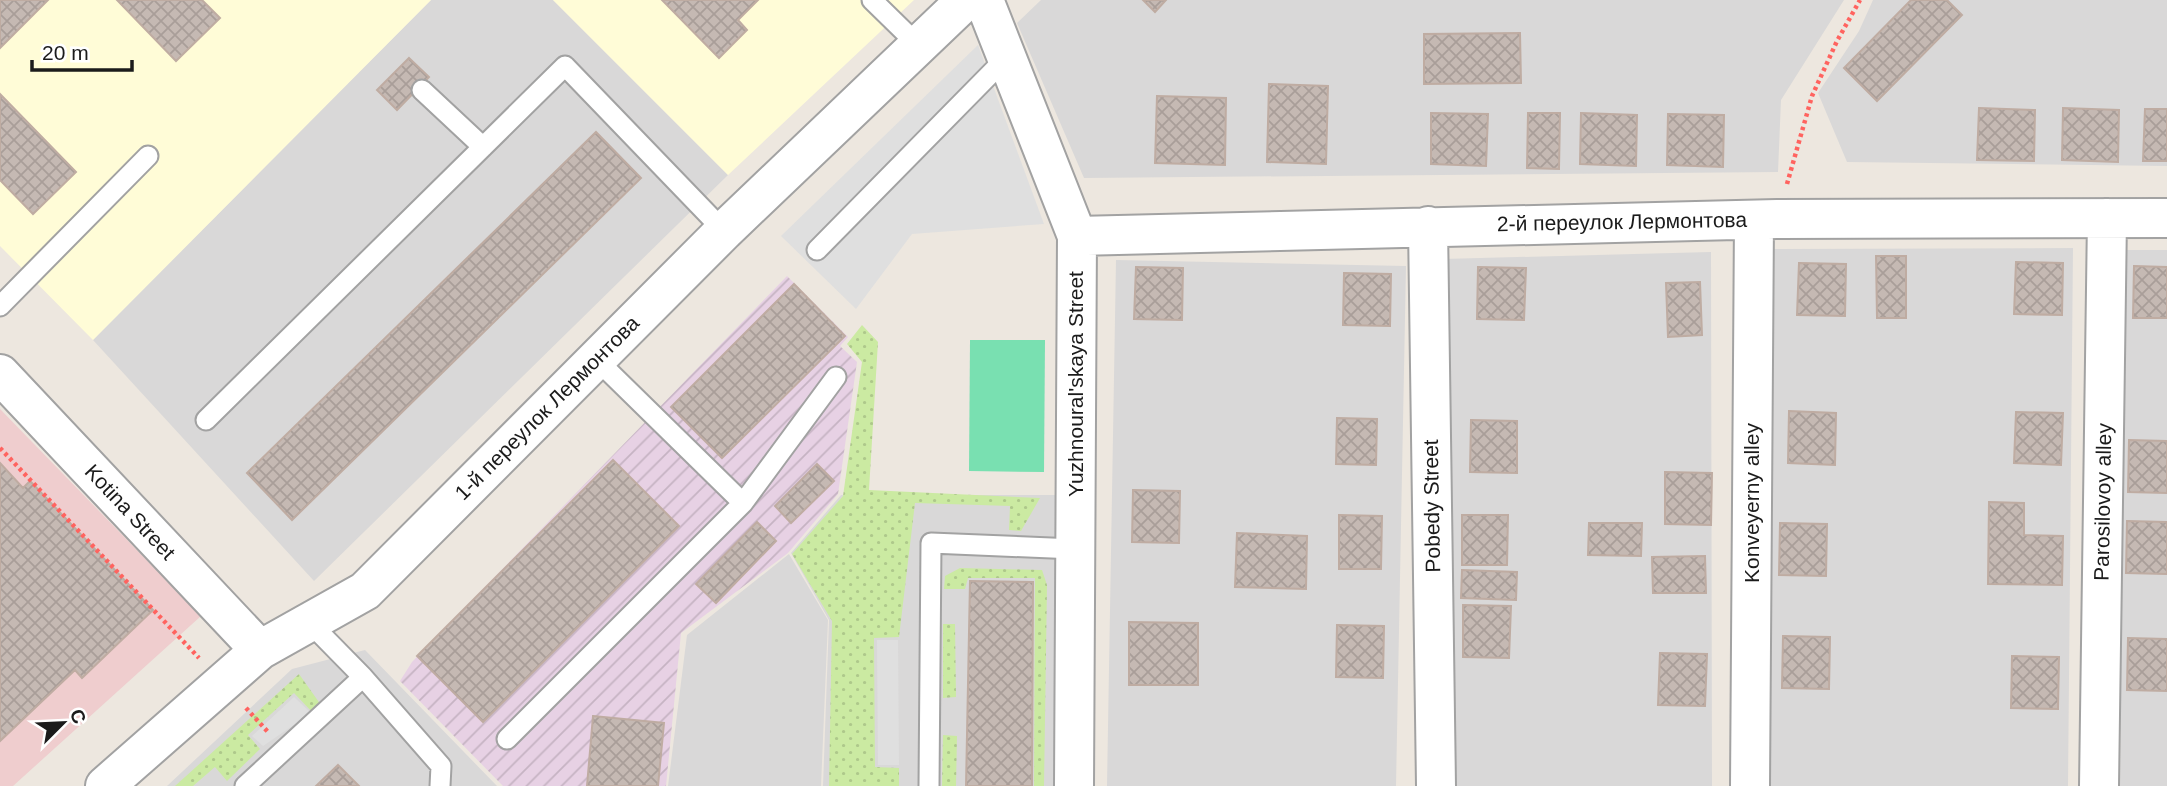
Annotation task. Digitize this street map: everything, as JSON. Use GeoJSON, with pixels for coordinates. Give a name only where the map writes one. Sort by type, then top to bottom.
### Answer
{"type":"FeatureCollection","features":[{"type":"Feature","properties":{"kind":"street","name":"1-й переулок Лермонтова"},"geometry":{"type":"LineString","coordinates":[[105,786],[260,650],[365,591],[724,231],[966,0]]}},
{"type":"Feature","properties":{"kind":"street","name":"Yuzhnoural'skaya Street"},"geometry":{"type":"LineString","coordinates":[[984,0],[1077,236],[1073,786]]}},
{"type":"Feature","properties":{"kind":"street","name":"Parosilovoy alley"},"geometry":{"type":"LineString","coordinates":[[2099,786],[2107,218]]}},
{"type":"Feature","properties":{"kind":"street","name":"2-й переулок Лермонтова"},"geometry":{"type":"LineString","coordinates":[[1077,236],[1766,219],[2167,218]]}},
{"type":"Feature","properties":{"kind":"street","name":"Konveyerny alley"},"geometry":{"type":"LineString","coordinates":[[1750,786],[1766,219]]}},
{"type":"Feature","properties":{"kind":"street","name":"Pobedy Street"},"geometry":{"type":"LineString","coordinates":[[1428,226],[1436,786]]}},
{"type":"Feature","properties":{"kind":"street","name":"Kotina Street"},"geometry":{"type":"LineString","coordinates":[[0,374],[260,650]]}},
{"type":"Feature","properties":{"kind":"lane"},"geometry":{"type":"LineString","coordinates":[[872,0],[918,46]]}},
{"type":"Feature","properties":{"kind":"lane"},"geometry":{"type":"LineString","coordinates":[[817,250],[1007,57]]}},
{"type":"Feature","properties":{"kind":"lane"},"geometry":{"type":"LineString","coordinates":[[206,420],[565,66],[724,231]]}},
{"type":"Feature","properties":{"kind":"lane"},"geometry":{"type":"LineString","coordinates":[[422,90],[483,147]]}},
{"type":"Feature","properties":{"kind":"lane"},"geometry":{"type":"LineString","coordinates":[[0,306],[148,156]]}},
{"type":"Feature","properties":{"kind":"lane"},"geometry":{"type":"LineString","coordinates":[[596,359],[743,503]]}},
{"type":"Feature","properties":{"kind":"lane"},"geometry":{"type":"LineString","coordinates":[[507,739],[743,503],[836,377]]}},
{"type":"Feature","properties":{"kind":"lane"},"geometry":{"type":"LineString","coordinates":[[929,786],[931,543],[1075,549]]}},
{"type":"Feature","properties":{"kind":"lane"},"geometry":{"type":"LineString","coordinates":[[309,622],[363,677],[441,766],[440,786]]}},
{"type":"Feature","properties":{"kind":"lane"},"geometry":{"type":"LineString","coordinates":[[245,786],[363,677]]}},
{"type":"Feature","properties":{"kind":"path"},"geometry":{"type":"LineString","coordinates":[[1766,219],[1812,96],[1836,41],[1860,0]]}},
{"type":"Feature","properties":{"kind":"path"},"geometry":{"type":"LineString","coordinates":[[0,448],[183,640]]}},
{"type":"Feature","properties":{"kind":"shaded area"},"geometry":{"type":"Polygon","coordinates":[[[0,0],[431,0],[93,340],[0,246],[0,0]]]}},
{"type":"Feature","properties":{"kind":"shaded area"},"geometry":{"type":"Polygon","coordinates":[[[431,0],[553,0],[728,175],[314,581],[93,340],[431,0]]]}},
{"type":"Feature","properties":{"kind":"shaded area"},"geometry":{"type":"Polygon","coordinates":[[[553,0],[914,0],[728,175],[553,0]]]}},
{"type":"Feature","properties":{"kind":"shaded area"},"geometry":{"type":"Polygon","coordinates":[[[1041,0],[1844,0],[1781,100],[1778,172],[1084,178],[1017,23],[1041,0]]]}},
{"type":"Feature","properties":{"kind":"shaded area"},"geometry":{"type":"Polygon","coordinates":[[[1873,0],[2167,0],[2167,166],[1847,162],[1818,93],[1859,31],[1873,0]]]}},
{"type":"Feature","properties":{"kind":"shaded area"},"geometry":{"type":"Polygon","coordinates":[[[978,45],[1044,224],[912,234],[856,309],[781,236],[978,45]]]}},
{"type":"Feature","properties":{"kind":"shaded area"},"geometry":{"type":"Polygon","coordinates":[[[2073,248],[2068,786],[1766,786],[1766,249],[2073,248]]]}},
{"type":"Feature","properties":{"kind":"shaded area"},"geometry":{"type":"Polygon","coordinates":[[[2124,250],[2167,250],[2167,786],[2120,786],[2124,250]]]}},
{"type":"Feature","properties":{"kind":"shaded area"},"geometry":{"type":"Polygon","coordinates":[[[1711,252],[1712,786],[1447,786],[1443,259],[1711,252]]]}},
{"type":"Feature","properties":{"kind":"shaded area"},"geometry":{"type":"Polygon","coordinates":[[[1116,260],[1406,266],[1396,786],[1107,786],[1116,260]]]}},
{"type":"Feature","properties":{"kind":"shaded area"},"geometry":{"type":"Polygon","coordinates":[[[787,276],[848,337],[840,346],[857,362],[838,494],[788,553],[681,633],[666,786],[503,786],[400,681],[412,662],[787,276]]]}},
{"type":"Feature","properties":{"kind":"shaded area"},"geometry":{"type":"Polygon","coordinates":[[[0,409],[201,616],[13,786],[0,786],[0,409]]]}},
{"type":"Feature","properties":{"kind":"shaded area"},"geometry":{"type":"Polygon","coordinates":[[[841,495],[1059,495],[1054,786],[823,786],[829,620],[791,553],[841,495]]]}},
{"type":"Feature","properties":{"kind":"shaded area"},"geometry":{"type":"Polygon","coordinates":[[[789,554],[828,620],[821,786],[668,786],[687,635],[789,554]]]}},
{"type":"Feature","properties":{"kind":"shaded area"},"geometry":{"type":"Polygon","coordinates":[[[877,640],[898,640],[899,765],[878,765],[877,640]]]}},
{"type":"Feature","properties":{"kind":"shaded area"},"geometry":{"type":"Polygon","coordinates":[[[365,650],[497,786],[167,786],[292,669],[365,650]]]}},
{"type":"Feature","properties":{"kind":"shaded area"},"geometry":{"type":"Polygon","coordinates":[[[294,697],[311,713],[263,746],[252,736],[294,697]]]}},
{"type":"Feature","properties":{"kind":"green space"},"geometry":{"type":"Polygon","coordinates":[[[862,325],[878,342],[869,490],[1040,498],[1021,531],[1009,530],[1010,506],[915,503],[899,637],[874,638],[875,767],[899,768],[899,786],[829,786],[832,621],[792,554],[843,496],[862,362],[847,344],[862,325]]]}},
{"type":"Feature","properties":{"kind":"green space"},"geometry":{"type":"Polygon","coordinates":[[[970,340],[1045,340],[1044,472],[969,471],[970,340]]]}},
{"type":"Feature","properties":{"kind":"green space"},"geometry":{"type":"Polygon","coordinates":[[[960,568],[1042,570],[1047,585],[1044,786],[1034,786],[1035,578],[968,578],[965,589],[944,589],[945,576],[960,568]]]}},
{"type":"Feature","properties":{"kind":"green space"},"geometry":{"type":"Polygon","coordinates":[[[943,624],[955,624],[956,697],[943,698],[943,624]]]}},
{"type":"Feature","properties":{"kind":"green space"},"geometry":{"type":"Polygon","coordinates":[[[299,674],[321,705],[312,712],[294,693],[248,735],[260,749],[227,781],[215,767],[193,786],[175,786],[299,674]]]}},
{"type":"Feature","properties":{"kind":"green space"},"geometry":{"type":"Polygon","coordinates":[[[943,735],[957,736],[956,786],[942,786],[943,735]]]}},
{"type":"Feature","properties":{"kind":"building"},"geometry":{"type":"Polygon","coordinates":[[[0,0],[48,0],[0,48],[0,0]]]}},
{"type":"Feature","properties":{"kind":"building"},"geometry":{"type":"Polygon","coordinates":[[[117,0],[202,0],[220,18],[176,61],[117,0]]]}},
{"type":"Feature","properties":{"kind":"building"},"geometry":{"type":"Polygon","coordinates":[[[662,0],[758,0],[738,20],[747,30],[719,58],[662,0]]]}},
{"type":"Feature","properties":{"kind":"building"},"geometry":{"type":"Polygon","coordinates":[[[1143,0],[1166,0],[1155,12],[1143,0]]]}},
{"type":"Feature","properties":{"kind":"building"},"geometry":{"type":"Polygon","coordinates":[[[1911,0],[1947,0],[1962,15],[1877,101],[1844,68],[1911,0]]]}},
{"type":"Feature","properties":{"kind":"building"},"geometry":{"type":"Polygon","coordinates":[[[1520,33],[1521,83],[1424,84],[1424,34],[1520,33]]]}},
{"type":"Feature","properties":{"kind":"building"},"geometry":{"type":"Polygon","coordinates":[[[409,58],[429,77],[397,110],[377,90],[409,58]]]}},
{"type":"Feature","properties":{"kind":"building"},"geometry":{"type":"Polygon","coordinates":[[[1269,84],[1328,86],[1326,164],[1267,162],[1269,84]]]}},
{"type":"Feature","properties":{"kind":"building"},"geometry":{"type":"Polygon","coordinates":[[[0,94],[76,172],[33,214],[0,180],[0,94]]]}},
{"type":"Feature","properties":{"kind":"building"},"geometry":{"type":"Polygon","coordinates":[[[1157,96],[1226,98],[1225,165],[1155,163],[1157,96]]]}},
{"type":"Feature","properties":{"kind":"building"},"geometry":{"type":"Polygon","coordinates":[[[1979,108],[2035,110],[2034,161],[1977,160],[1979,108]]]}},
{"type":"Feature","properties":{"kind":"building"},"geometry":{"type":"Polygon","coordinates":[[[2063,108],[2119,110],[2118,162],[2062,160],[2063,108]]]}},
{"type":"Feature","properties":{"kind":"building"},"geometry":{"type":"Polygon","coordinates":[[[2145,109],[2167,109],[2167,161],[2143,161],[2145,109]]]}},
{"type":"Feature","properties":{"kind":"building"},"geometry":{"type":"Polygon","coordinates":[[[1431,113],[1488,114],[1486,166],[1431,164],[1431,113]]]}},
{"type":"Feature","properties":{"kind":"building"},"geometry":{"type":"Polygon","coordinates":[[[1528,113],[1560,113],[1559,169],[1527,168],[1528,113]]]}},
{"type":"Feature","properties":{"kind":"building"},"geometry":{"type":"Polygon","coordinates":[[[1581,113],[1637,115],[1636,166],[1580,164],[1581,113]]]}},
{"type":"Feature","properties":{"kind":"building"},"geometry":{"type":"Polygon","coordinates":[[[1668,114],[1724,115],[1723,167],[1667,165],[1668,114]]]}},
{"type":"Feature","properties":{"kind":"building"},"geometry":{"type":"Polygon","coordinates":[[[596,132],[641,178],[292,520],[247,473],[596,132]]]}},
{"type":"Feature","properties":{"kind":"building"},"geometry":{"type":"Polygon","coordinates":[[[1876,256],[1906,256],[1906,318],[1877,318],[1876,256]]]}},
{"type":"Feature","properties":{"kind":"building"},"geometry":{"type":"Polygon","coordinates":[[[2016,262],[2063,263],[2062,315],[2014,314],[2016,262]]]}},
{"type":"Feature","properties":{"kind":"building"},"geometry":{"type":"Polygon","coordinates":[[[1799,263],[1846,264],[1845,316],[1797,315],[1799,263]]]}},
{"type":"Feature","properties":{"kind":"building"},"geometry":{"type":"Polygon","coordinates":[[[2134,266],[2167,267],[2167,318],[2133,318],[2134,266]]]}},
{"type":"Feature","properties":{"kind":"building"},"geometry":{"type":"Polygon","coordinates":[[[1136,267],[1183,268],[1182,320],[1134,319],[1136,267]]]}},
{"type":"Feature","properties":{"kind":"building"},"geometry":{"type":"Polygon","coordinates":[[[1478,267],[1526,268],[1524,320],[1477,319],[1478,267]]]}},
{"type":"Feature","properties":{"kind":"building"},"geometry":{"type":"Polygon","coordinates":[[[1344,273],[1391,274],[1390,326],[1343,325],[1344,273]]]}},
{"type":"Feature","properties":{"kind":"building"},"geometry":{"type":"Polygon","coordinates":[[[1700,282],[1702,335],[1668,337],[1666,283],[1700,282]]]}},
{"type":"Feature","properties":{"kind":"building"},"geometry":{"type":"Polygon","coordinates":[[[794,284],[845,336],[722,458],[671,407],[794,284]]]}},
{"type":"Feature","properties":{"kind":"building"},"geometry":{"type":"Polygon","coordinates":[[[1789,411],[1836,413],[1835,465],[1788,463],[1789,411]]]}},
{"type":"Feature","properties":{"kind":"building"},"geometry":{"type":"Polygon","coordinates":[[[2016,412],[2063,413],[2061,465],[2014,463],[2016,412]]]}},
{"type":"Feature","properties":{"kind":"building"},"geometry":{"type":"Polygon","coordinates":[[[1337,418],[1377,419],[1376,465],[1336,464],[1337,418]]]}},
{"type":"Feature","properties":{"kind":"building"},"geometry":{"type":"Polygon","coordinates":[[[1471,420],[1517,421],[1517,473],[1470,472],[1471,420]]]}},
{"type":"Feature","properties":{"kind":"building"},"geometry":{"type":"Polygon","coordinates":[[[2129,440],[2167,441],[2167,493],[2128,492],[2129,440]]]}},
{"type":"Feature","properties":{"kind":"building"},"geometry":{"type":"Polygon","coordinates":[[[613,460],[679,526],[483,722],[417,656],[613,460]]]}},
{"type":"Feature","properties":{"kind":"building"},"geometry":{"type":"Polygon","coordinates":[[[0,463],[23,488],[30,481],[153,610],[82,678],[75,670],[0,741],[0,463]]]}},
{"type":"Feature","properties":{"kind":"building"},"geometry":{"type":"Polygon","coordinates":[[[817,464],[834,481],[791,523],[775,506],[817,464]]]}},
{"type":"Feature","properties":{"kind":"building"},"geometry":{"type":"Polygon","coordinates":[[[1665,472],[1712,473],[1711,525],[1665,524],[1665,472]]]}},
{"type":"Feature","properties":{"kind":"building"},"geometry":{"type":"Polygon","coordinates":[[[1133,490],[1180,491],[1179,543],[1132,542],[1133,490]]]}},
{"type":"Feature","properties":{"kind":"building"},"geometry":{"type":"Polygon","coordinates":[[[1989,502],[2024,503],[2024,535],[2063,536],[2062,585],[1988,584],[1989,502]]]}},
{"type":"Feature","properties":{"kind":"building"},"geometry":{"type":"Polygon","coordinates":[[[1339,515],[1382,516],[1381,569],[1339,569],[1339,515]]]}},
{"type":"Feature","properties":{"kind":"building"},"geometry":{"type":"Polygon","coordinates":[[[1462,515],[1508,515],[1507,565],[1462,565],[1462,515]]]}},
{"type":"Feature","properties":{"kind":"building"},"geometry":{"type":"Polygon","coordinates":[[[2127,521],[2167,522],[2167,574],[2126,573],[2127,521]]]}},
{"type":"Feature","properties":{"kind":"building"},"geometry":{"type":"Polygon","coordinates":[[[757,522],[776,541],[716,603],[696,584],[757,522]]]}},
{"type":"Feature","properties":{"kind":"building"},"geometry":{"type":"Polygon","coordinates":[[[1589,523],[1642,523],[1641,556],[1588,555],[1589,523]]]}},
{"type":"Feature","properties":{"kind":"building"},"geometry":{"type":"Polygon","coordinates":[[[1780,523],[1827,524],[1826,576],[1779,575],[1780,523]]]}},
{"type":"Feature","properties":{"kind":"building"},"geometry":{"type":"Polygon","coordinates":[[[1237,533],[1307,536],[1306,589],[1235,587],[1237,533]]]}},
{"type":"Feature","properties":{"kind":"building"},"geometry":{"type":"Polygon","coordinates":[[[1705,556],[1706,593],[1653,593],[1652,557],[1705,556]]]}},
{"type":"Feature","properties":{"kind":"building"},"geometry":{"type":"Polygon","coordinates":[[[1462,570],[1517,572],[1516,600],[1461,598],[1462,570]]]}},
{"type":"Feature","properties":{"kind":"building"},"geometry":{"type":"Polygon","coordinates":[[[970,581],[1033,582],[1032,786],[966,786],[970,581]]]}},
{"type":"Feature","properties":{"kind":"building"},"geometry":{"type":"Polygon","coordinates":[[[1463,605],[1511,606],[1509,658],[1463,657],[1463,605]]]}},
{"type":"Feature","properties":{"kind":"building"},"geometry":{"type":"Polygon","coordinates":[[[1129,622],[1198,623],[1198,685],[1129,685],[1129,622]]]}},
{"type":"Feature","properties":{"kind":"building"},"geometry":{"type":"Polygon","coordinates":[[[1337,625],[1384,626],[1383,678],[1336,677],[1337,625]]]}},
{"type":"Feature","properties":{"kind":"building"},"geometry":{"type":"Polygon","coordinates":[[[1783,636],[1830,637],[1829,689],[1782,688],[1783,636]]]}},
{"type":"Feature","properties":{"kind":"building"},"geometry":{"type":"Polygon","coordinates":[[[2128,638],[2167,639],[2167,691],[2127,690],[2128,638]]]}},
{"type":"Feature","properties":{"kind":"building"},"geometry":{"type":"Polygon","coordinates":[[[1660,653],[1707,654],[1705,706],[1658,705],[1660,653]]]}},
{"type":"Feature","properties":{"kind":"building"},"geometry":{"type":"Polygon","coordinates":[[[2012,656],[2059,657],[2058,709],[2011,708],[2012,656]]]}},
{"type":"Feature","properties":{"kind":"building"},"geometry":{"type":"Polygon","coordinates":[[[593,716],[664,723],[658,786],[587,786],[593,716]]]}},
{"type":"Feature","properties":{"kind":"building"},"geometry":{"type":"Polygon","coordinates":[[[338,765],[359,786],[316,786],[338,765]]]}}]}
